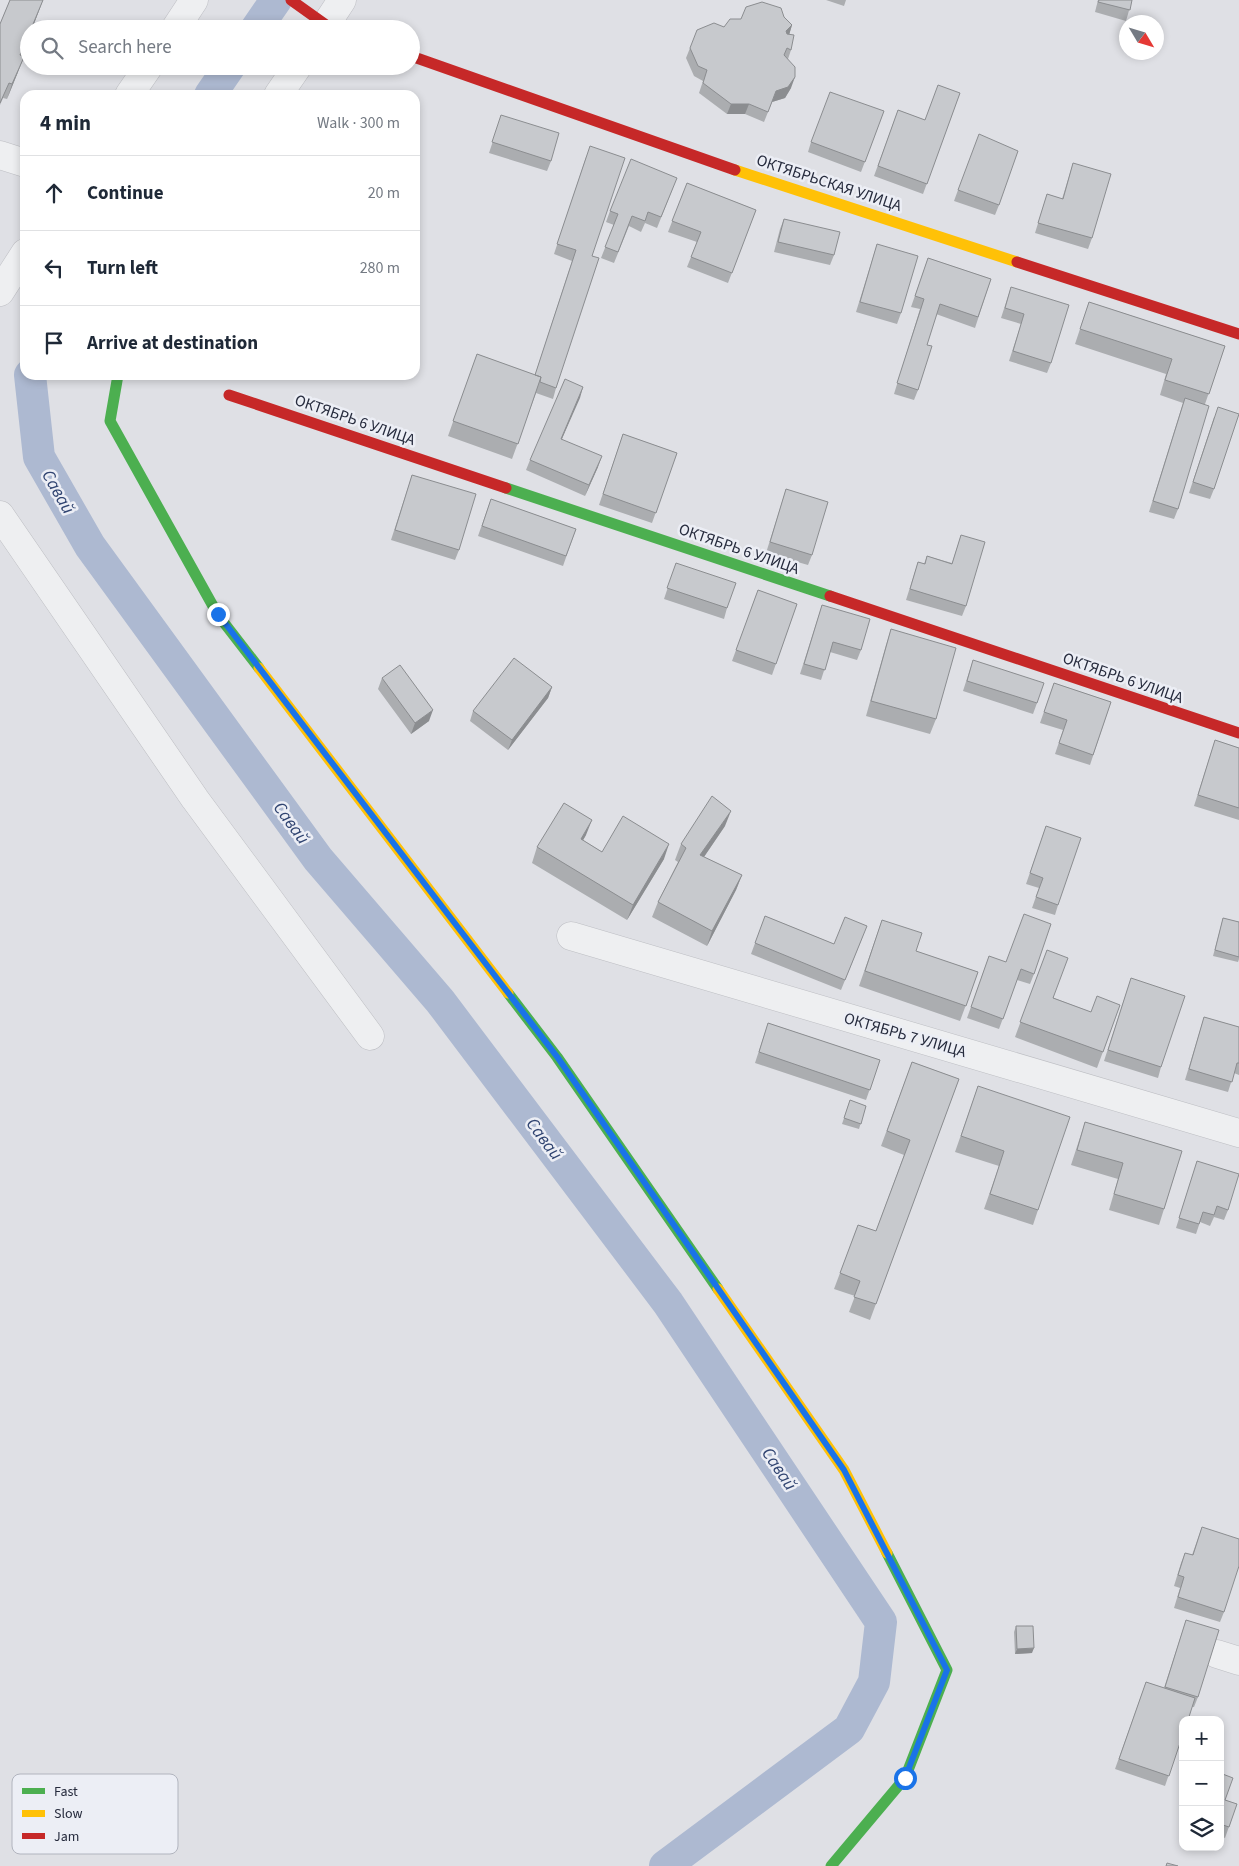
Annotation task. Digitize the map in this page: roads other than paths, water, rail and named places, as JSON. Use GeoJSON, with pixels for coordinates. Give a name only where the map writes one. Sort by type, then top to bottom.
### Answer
{"type":"FeatureCollection","features":[{"type":"Feature","properties":{"kind":"street"},"geometry":{"type":"LineString","coordinates":[[180,20],[194,0]]}},
{"type":"Feature","properties":{"kind":"street"},"geometry":{"type":"LineString","coordinates":[[290,0],[317,20]]}},
{"type":"Feature","properties":{"kind":"street"},"geometry":{"type":"LineString","coordinates":[[332,20],[342,0]]}},
{"type":"Feature","properties":{"kind":"street","name":"ОКТЯБРЬСКАЯ УЛИЦА"},"geometry":{"type":"LineString","coordinates":[[420,59],[706,160],[1239,334]]}},
{"type":"Feature","properties":{"kind":"street"},"geometry":{"type":"LineString","coordinates":[[132,90],[143,75]]}},
{"type":"Feature","properties":{"kind":"street"},"geometry":{"type":"LineString","coordinates":[[281,90],[292,75]]}},
{"type":"Feature","properties":{"kind":"street"},"geometry":{"type":"LineString","coordinates":[[0,155],[20,161]]}},
{"type":"Feature","properties":{"kind":"street"},"geometry":{"type":"LineString","coordinates":[[0,292],[20,261]]}},
{"type":"Feature","properties":{"kind":"street"},"geometry":{"type":"LineString","coordinates":[[117,380],[110,421],[218,614],[558,1058],[844,1470],[947,1670],[905,1778],[831,1866]]}},
{"type":"Feature","properties":{"kind":"street","name":"ОКТЯБРЬ 6 УЛИЦА"},"geometry":{"type":"LineString","coordinates":[[229,395],[1239,734]]}},
{"type":"Feature","properties":{"kind":"street"},"geometry":{"type":"LineString","coordinates":[[0,515],[195,799],[370,1036]]}},
{"type":"Feature","properties":{"kind":"street","name":"ОКТЯБРЬ 7 УЛИЦА"},"geometry":{"type":"LineString","coordinates":[[571,936],[1239,1134]]}},
{"type":"Feature","properties":{"kind":"waterway","name":"Савай"},"geometry":{"type":"LineString","coordinates":[[262,20],[276,0]]}},
{"type":"Feature","properties":{"kind":"waterway","name":"Савай"},"geometry":{"type":"LineString","coordinates":[[213,90],[224,75]]}},
{"type":"Feature","properties":{"kind":"waterway","name":"Савай"},"geometry":{"type":"LineString","coordinates":[[31,380],[39,457],[90,546],[318,859],[440,1001],[668,1303],[881,1622],[874,1682],[849,1729],[665,1866]]}}]}
